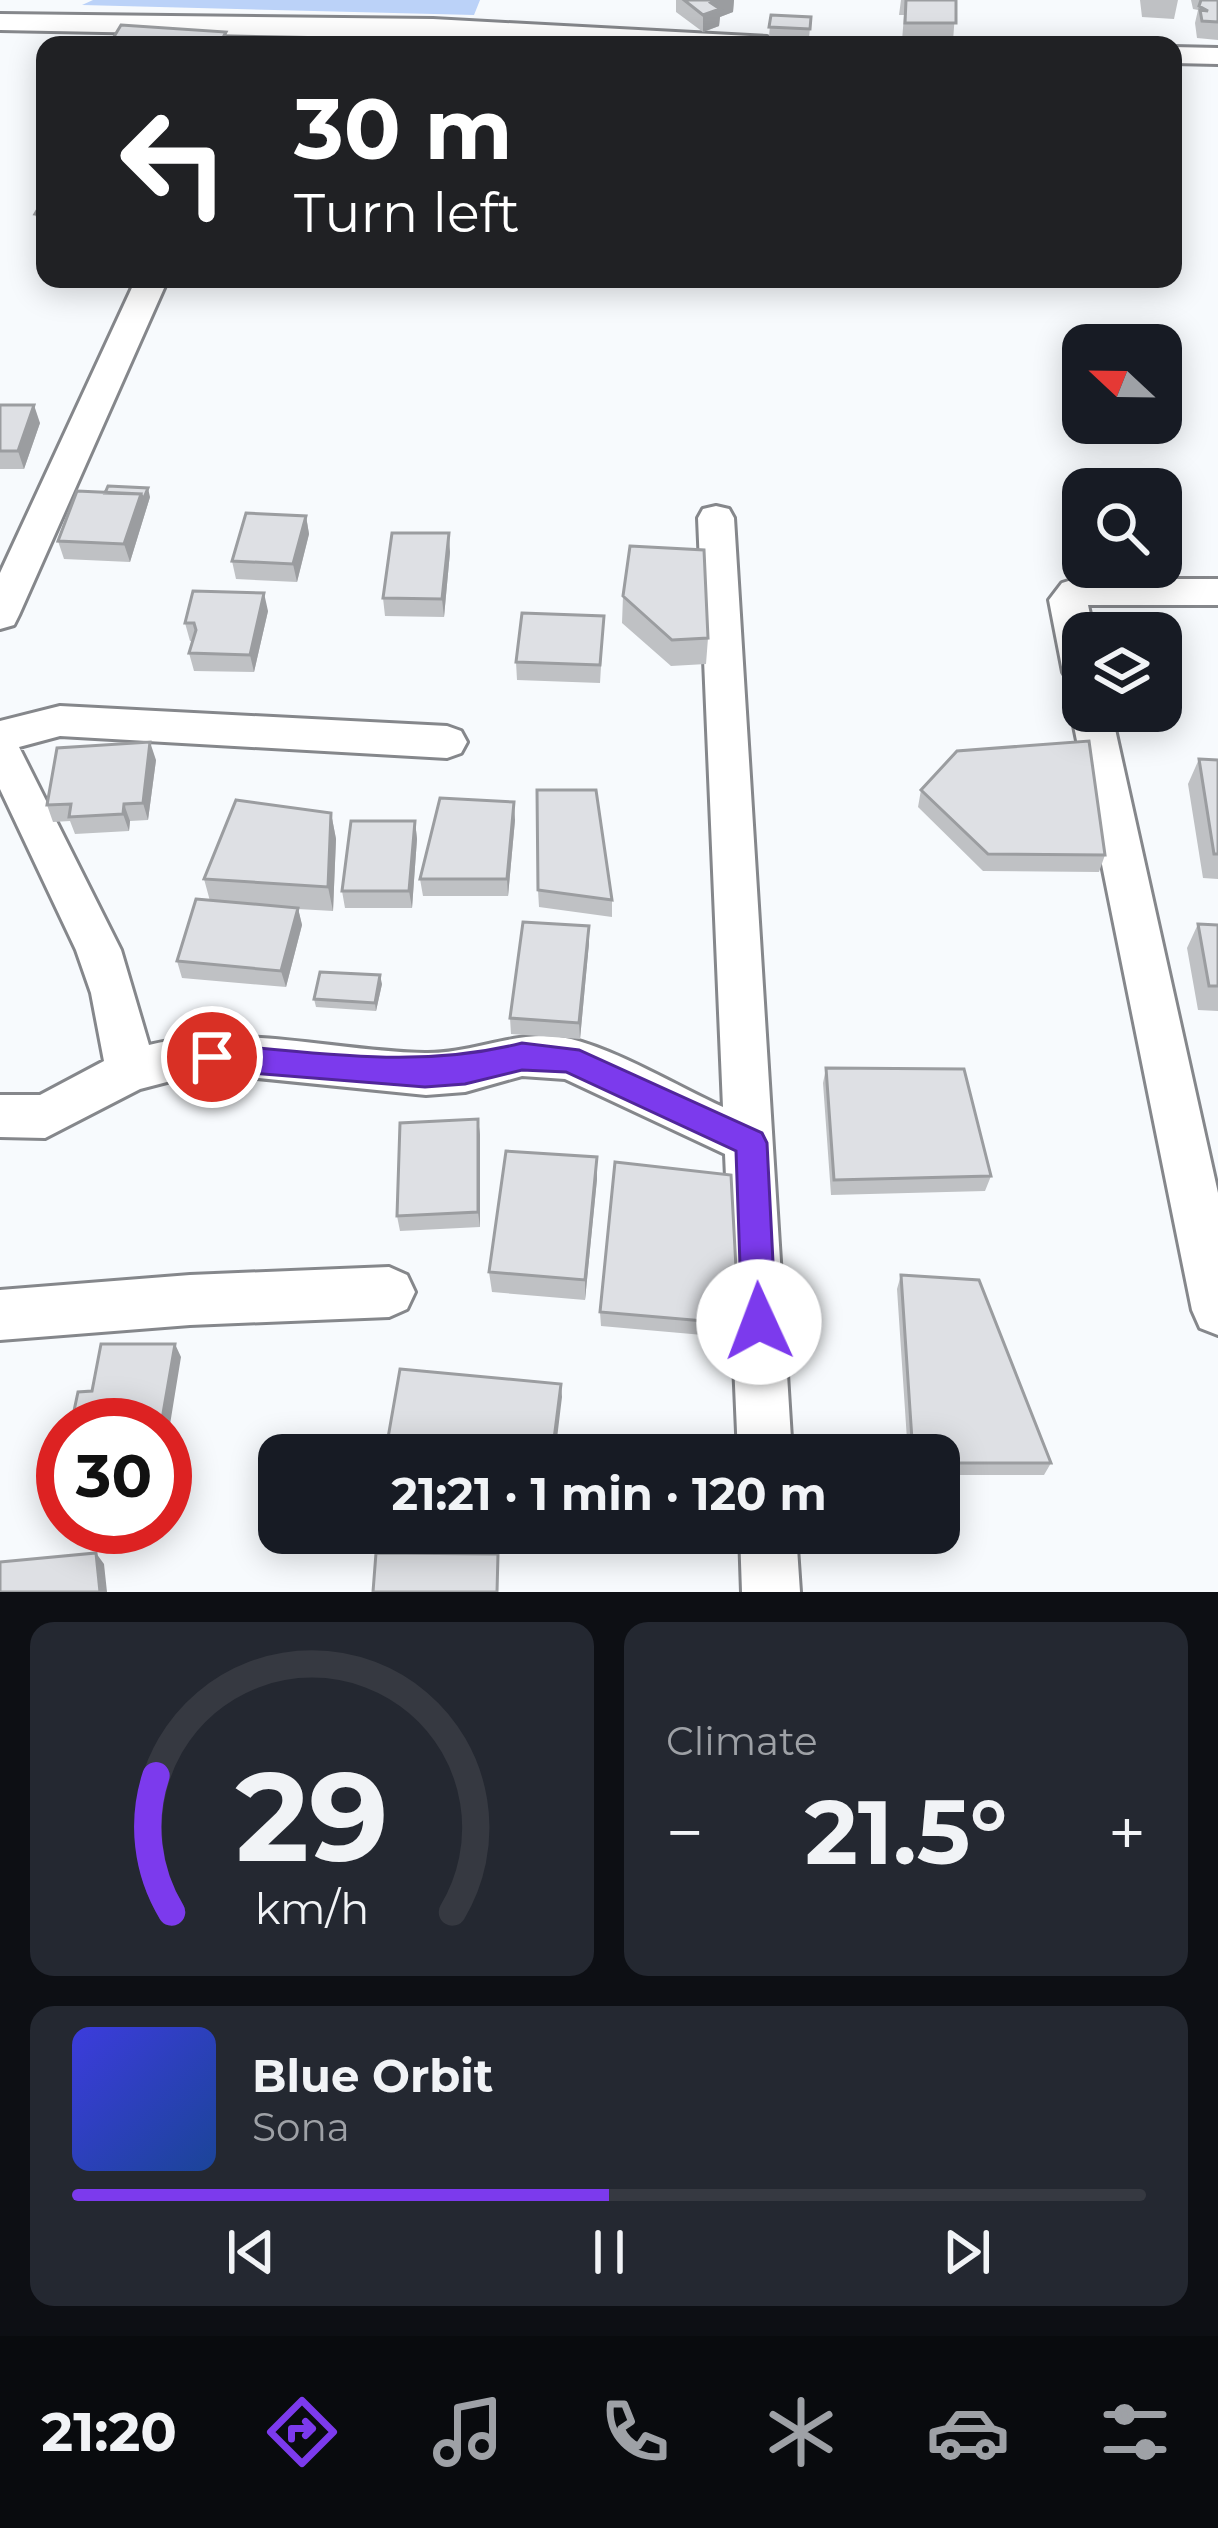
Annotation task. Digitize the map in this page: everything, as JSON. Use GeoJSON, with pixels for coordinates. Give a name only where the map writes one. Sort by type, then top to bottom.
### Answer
{"type":"FeatureCollection","features":[{"type":"Feature","properties":{"kind":"street"},"geometry":{"type":"LineString","coordinates":[[0,22],[252,36],[442,36]]}},
{"type":"Feature","properties":{"kind":"street"},"geometry":{"type":"LineString","coordinates":[[1182,55],[1218,56]]}},
{"type":"Feature","properties":{"kind":"street"},"geometry":{"type":"LineString","coordinates":[[0,615],[148,288]]}},
{"type":"Feature","properties":{"kind":"street"},"geometry":{"type":"LineString","coordinates":[[716,518],[764,1434]]}},
{"type":"Feature","properties":{"kind":"street"},"geometry":{"type":"LineString","coordinates":[[1070,612],[1068,600],[1076,592],[1218,592]]}},
{"type":"Feature","properties":{"kind":"street"},"geometry":{"type":"LineString","coordinates":[[0,736],[60,721],[447,742]]}},
{"type":"Feature","properties":{"kind":"street"},"geometry":{"type":"LineString","coordinates":[[1095,732],[1218,1310]]}},
{"type":"Feature","properties":{"kind":"street"},"geometry":{"type":"LineString","coordinates":[[0,749],[58,863],[118,1002],[129,1071]]}},
{"type":"Feature","properties":{"kind":"street"},"geometry":{"type":"LineString","coordinates":[[0,1116],[45,1117],[129,1071],[186,1058],[238,1056],[425,1074],[465,1071],[522,1056],[568,1059],[751,1143]]}},
{"type":"Feature","properties":{"kind":"street"},"geometry":{"type":"LineString","coordinates":[[0,1315],[190,1300],[388,1292]]}},
{"type":"Feature","properties":{"kind":"street"},"geometry":{"type":"LineString","coordinates":[[769,1554],[771,1592]]}},
{"type":"Feature","properties":{"kind":"shaded area"},"geometry":{"type":"Polygon","coordinates":[[[93,0],[480,0],[474,15],[82,5],[93,0]]]}},
{"type":"Feature","properties":{"kind":"building"},"geometry":{"type":"Polygon","coordinates":[[[684,0],[719,0],[711,3],[720,9],[703,15],[684,0]]]}},
{"type":"Feature","properties":{"kind":"building"},"geometry":{"type":"Polygon","coordinates":[[[906,0],[956,0],[956,23],[905,23],[906,0]]]}},
{"type":"Feature","properties":{"kind":"building"},"geometry":{"type":"Polygon","coordinates":[[[1201,0],[1218,0],[1218,22],[1202,21],[1200,10],[1208,11],[1199,6],[1201,0]]]}},
{"type":"Feature","properties":{"kind":"building"},"geometry":{"type":"Polygon","coordinates":[[[771,15],[811,17],[810,29],[769,27],[771,15]]]}},
{"type":"Feature","properties":{"kind":"building"},"geometry":{"type":"Polygon","coordinates":[[[121,25],[226,32],[224,36],[114,36],[121,25]]]}},
{"type":"Feature","properties":{"kind":"building"},"geometry":{"type":"Polygon","coordinates":[[[0,405],[34,405],[18,451],[0,451],[0,405]]]}},
{"type":"Feature","properties":{"kind":"building"},"geometry":{"type":"Polygon","coordinates":[[[108,486],[148,488],[143,500],[141,494],[105,493],[108,486]]]}},
{"type":"Feature","properties":{"kind":"building"},"geometry":{"type":"Polygon","coordinates":[[[77,491],[141,494],[124,544],[58,541],[77,491]]]}},
{"type":"Feature","properties":{"kind":"building"},"geometry":{"type":"Polygon","coordinates":[[[246,513],[306,516],[293,564],[232,561],[246,513]]]}},
{"type":"Feature","properties":{"kind":"building"},"geometry":{"type":"Polygon","coordinates":[[[392,533],[449,533],[442,599],[383,598],[392,533]]]}},
{"type":"Feature","properties":{"kind":"building"},"geometry":{"type":"Polygon","coordinates":[[[630,546],[704,550],[708,638],[672,640],[623,596],[630,546]]]}},
{"type":"Feature","properties":{"kind":"building"},"geometry":{"type":"Polygon","coordinates":[[[193,591],[264,593],[250,655],[189,653],[196,630],[194,623],[185,623],[193,591]]]}},
{"type":"Feature","properties":{"kind":"building"},"geometry":{"type":"Polygon","coordinates":[[[522,613],[604,616],[600,665],[516,662],[522,613]]]}},
{"type":"Feature","properties":{"kind":"building"},"geometry":{"type":"Polygon","coordinates":[[[1089,741],[1105,855],[988,854],[921,790],[957,751],[1089,741]]]}},
{"type":"Feature","properties":{"kind":"building"},"geometry":{"type":"Polygon","coordinates":[[[150,742],[143,803],[124,804],[123,814],[69,817],[71,804],[47,805],[57,748],[150,742]]]}},
{"type":"Feature","properties":{"kind":"building"},"geometry":{"type":"Polygon","coordinates":[[[1199,759],[1218,760],[1218,854],[1214,854],[1199,759]]]}},
{"type":"Feature","properties":{"kind":"building"},"geometry":{"type":"Polygon","coordinates":[[[537,790],[596,790],[612,900],[538,890],[537,790]]]}},
{"type":"Feature","properties":{"kind":"building"},"geometry":{"type":"Polygon","coordinates":[[[440,798],[514,802],[507,879],[420,879],[440,798]]]}},
{"type":"Feature","properties":{"kind":"building"},"geometry":{"type":"Polygon","coordinates":[[[236,800],[331,813],[328,887],[204,879],[236,800]]]}},
{"type":"Feature","properties":{"kind":"building"},"geometry":{"type":"Polygon","coordinates":[[[351,821],[415,821],[409,891],[342,891],[351,821]]]}},
{"type":"Feature","properties":{"kind":"building"},"geometry":{"type":"Polygon","coordinates":[[[196,899],[298,908],[281,971],[177,961],[196,899]]]}},
{"type":"Feature","properties":{"kind":"building"},"geometry":{"type":"Polygon","coordinates":[[[523,922],[589,926],[579,1023],[510,1018],[523,922]]]}},
{"type":"Feature","properties":{"kind":"building"},"geometry":{"type":"Polygon","coordinates":[[[1198,924],[1218,925],[1218,986],[1209,986],[1198,924]]]}},
{"type":"Feature","properties":{"kind":"building"},"geometry":{"type":"Polygon","coordinates":[[[320,972],[380,975],[375,1003],[314,999],[320,972]]]}},
{"type":"Feature","properties":{"kind":"building"},"geometry":{"type":"Polygon","coordinates":[[[826,1068],[964,1069],[991,1176],[834,1180],[826,1068]]]}},
{"type":"Feature","properties":{"kind":"building"},"geometry":{"type":"Polygon","coordinates":[[[478,1119],[478,1212],[397,1216],[400,1123],[478,1119]]]}},
{"type":"Feature","properties":{"kind":"building"},"geometry":{"type":"Polygon","coordinates":[[[506,1151],[597,1157],[585,1280],[489,1272],[506,1151]]]}},
{"type":"Feature","properties":{"kind":"building"},"geometry":{"type":"Polygon","coordinates":[[[615,1162],[731,1175],[739,1324],[600,1312],[615,1162]]]}},
{"type":"Feature","properties":{"kind":"building"},"geometry":{"type":"Polygon","coordinates":[[[901,1275],[979,1280],[1051,1463],[960,1463],[960,1434],[912,1434],[901,1275]]]}},
{"type":"Feature","properties":{"kind":"building"},"geometry":{"type":"Polygon","coordinates":[[[101,1344],[175,1344],[166,1398],[77,1398],[78,1392],[92,1391],[101,1344]]]}},
{"type":"Feature","properties":{"kind":"building"},"geometry":{"type":"Polygon","coordinates":[[[400,1369],[561,1384],[555,1434],[389,1434],[400,1369]]]}},
{"type":"Feature","properties":{"kind":"building"},"geometry":{"type":"Polygon","coordinates":[[[96,1554],[100,1592],[0,1592],[0,1562],[96,1554]]]}},
{"type":"Feature","properties":{"kind":"building"},"geometry":{"type":"Polygon","coordinates":[[[376,1554],[498,1554],[497,1592],[373,1592],[376,1554]]]}},
{"type":"Feature","properties":{"kind":"route"},"geometry":{"type":"LineString","coordinates":[[212,1057],[425,1074],[465,1071],[522,1056],[568,1059],[751,1143],[759,1322]]}}]}
